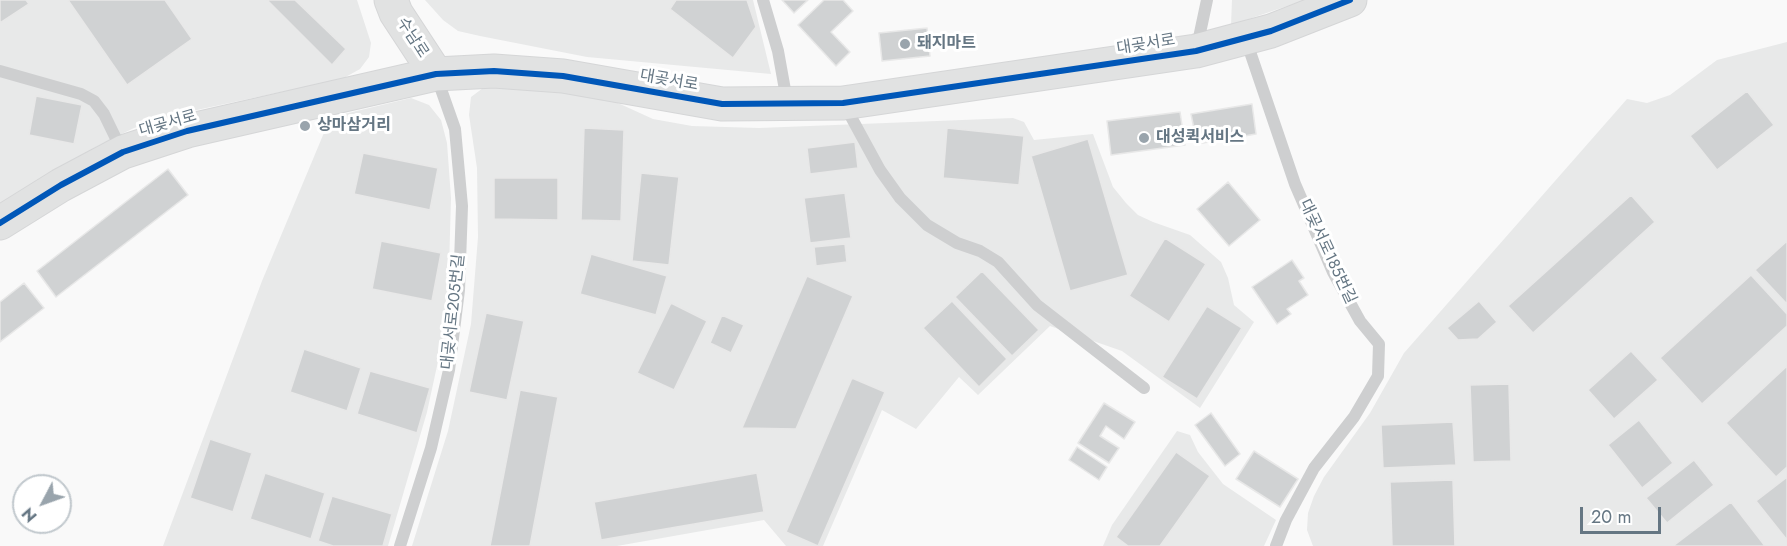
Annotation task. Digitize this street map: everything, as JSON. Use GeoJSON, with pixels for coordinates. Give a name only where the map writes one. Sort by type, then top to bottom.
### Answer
{"type":"FeatureCollection","features":[{"type":"Feature","properties":{"kind":"street","name":"수남로"},"geometry":{"type":"LineString","coordinates":[[391,0],[396,13],[436,74]]}},
{"type":"Feature","properties":{"kind":"street","name":"대곶서로"},"geometry":{"type":"LineString","coordinates":[[0,223],[61,184],[123,152],[187,131],[436,74],[494,70],[552,75],[722,104],[843,103],[1196,51],[1245,39],[1350,0]]}},
{"type":"Feature","properties":{"kind":"lane"},"geometry":{"type":"LineString","coordinates":[[763,0],[778,51],[788,105]]}},
{"type":"Feature","properties":{"kind":"lane","name":"대곶서로"},"geometry":{"type":"LineString","coordinates":[[1196,51],[1207,0]]}},
{"type":"Feature","properties":{"kind":"lane","name":"대곶서로185번길"},"geometry":{"type":"LineString","coordinates":[[1245,39],[1295,184],[1329,263],[1360,321],[1379,344],[1378,376],[1354,417],[1314,468],[1286,520],[1276,546]]}},
{"type":"Feature","properties":{"kind":"lane","name":"대곶서로"},"geometry":{"type":"LineString","coordinates":[[0,71],[81,94],[94,101],[104,114],[123,152]]}},
{"type":"Feature","properties":{"kind":"lane","name":"대곶서로205번길"},"geometry":{"type":"LineString","coordinates":[[400,546],[431,448],[447,381],[459,290],[462,206],[455,129],[436,74]]}},
{"type":"Feature","properties":{"kind":"lane"},"geometry":{"type":"LineString","coordinates":[[843,103],[880,170],[900,198],[927,225],[957,243],[980,251],[998,262],[1037,305],[1144,388]]}},
{"type":"Feature","properties":{"kind":"shaded area"},"geometry":{"type":"Polygon","coordinates":[[[0,0],[357,0],[371,43],[369,57],[360,69],[342,79],[178,114],[134,128],[99,145],[0,205],[0,0]]]}},
{"type":"Feature","properties":{"kind":"shaded area"},"geometry":{"type":"Polygon","coordinates":[[[425,0],[753,0],[771,74],[587,57],[480,36],[458,31],[443,20],[425,0]]]}},
{"type":"Feature","properties":{"kind":"shaded area"},"geometry":{"type":"Polygon","coordinates":[[[1232,0],[1305,0],[1231,25],[1232,0]]]}},
{"type":"Feature","properties":{"kind":"shaded area"},"geometry":{"type":"Polygon","coordinates":[[[1787,42],[1787,546],[1313,546],[1307,530],[1308,513],[1314,496],[1324,477],[1370,413],[1404,353],[1627,99],[1647,103],[1670,95],[1717,60],[1787,42]]]}},
{"type":"Feature","properties":{"kind":"shaded area"},"geometry":{"type":"Polygon","coordinates":[[[499,86],[596,93],[653,119],[692,126],[759,128],[1013,118],[1024,122],[1034,140],[1093,134],[1113,187],[1126,203],[1138,215],[1190,235],[1221,262],[1228,278],[1234,305],[1254,322],[1200,408],[1122,351],[1050,326],[978,395],[959,377],[916,429],[882,410],[823,546],[786,546],[764,520],[617,546],[412,546],[448,431],[471,324],[478,237],[477,168],[469,115],[471,97],[483,88],[499,86]]]}},
{"type":"Feature","properties":{"kind":"shaded area"},"geometry":{"type":"Polygon","coordinates":[[[411,98],[429,105],[441,120],[447,143],[451,198],[449,268],[442,343],[427,412],[388,546],[163,546],[262,281],[326,128],[340,115],[411,98]]]}},
{"type":"Feature","properties":{"kind":"shaded area"},"geometry":{"type":"Polygon","coordinates":[[[1177,431],[1190,435],[1198,452],[1223,484],[1276,520],[1264,546],[1103,546],[1112,525],[1177,431]]]}},
{"type":"Feature","properties":{"kind":"building"},"geometry":{"type":"Polygon","coordinates":[[[0,0],[26,0],[29,4],[0,23],[0,0]]]}},
{"type":"Feature","properties":{"kind":"building"},"geometry":{"type":"Polygon","coordinates":[[[68,0],[165,0],[192,39],[127,85],[68,0]]]}},
{"type":"Feature","properties":{"kind":"building"},"geometry":{"type":"Polygon","coordinates":[[[267,0],[295,0],[346,49],[332,65],[267,0]]]}},
{"type":"Feature","properties":{"kind":"building"},"geometry":{"type":"Polygon","coordinates":[[[676,0],[747,0],[756,27],[733,58],[670,9],[676,0]]]}},
{"type":"Feature","properties":{"kind":"building"},"geometry":{"type":"Polygon","coordinates":[[[782,0],[808,0],[794,13],[782,0]]]}},
{"type":"Feature","properties":{"kind":"building"},"geometry":{"type":"Polygon","coordinates":[[[824,0],[843,0],[853,11],[831,32],[850,52],[836,66],[798,25],[824,0]]]}},
{"type":"Feature","properties":{"kind":"building","name":"돼지마트"},"geometry":{"type":"Polygon","coordinates":[[[927,28],[930,56],[882,61],[879,33],[927,28]]]}},
{"type":"Feature","properties":{"kind":"building"},"geometry":{"type":"Polygon","coordinates":[[[1747,91],[1774,125],[1717,170],[1690,136],[1747,91]]]}},
{"type":"Feature","properties":{"kind":"building"},"geometry":{"type":"Polygon","coordinates":[[[36,96],[82,105],[74,144],[29,135],[36,96]]]}},
{"type":"Feature","properties":{"kind":"building"},"geometry":{"type":"Polygon","coordinates":[[[1252,104],[1256,134],[1197,144],[1191,114],[1252,104]]]}},
{"type":"Feature","properties":{"kind":"building"},"geometry":{"type":"Polygon","coordinates":[[[1180,112],[1185,145],[1111,155],[1107,121],[1180,112]]]}},
{"type":"Feature","properties":{"kind":"building"},"geometry":{"type":"Polygon","coordinates":[[[584,128],[624,130],[621,221],[581,220],[584,128]]]}},
{"type":"Feature","properties":{"kind":"building"},"geometry":{"type":"Polygon","coordinates":[[[947,128],[1024,136],[1019,185],[943,178],[947,128]]]}},
{"type":"Feature","properties":{"kind":"building"},"geometry":{"type":"Polygon","coordinates":[[[1088,139],[1128,275],[1070,291],[1031,156],[1088,139]]]}},
{"type":"Feature","properties":{"kind":"building"},"geometry":{"type":"Polygon","coordinates":[[[855,142],[858,168],[810,174],[807,148],[855,142]]]}},
{"type":"Feature","properties":{"kind":"building"},"geometry":{"type":"Polygon","coordinates":[[[363,153],[438,168],[430,210],[354,194],[363,153]]]}},
{"type":"Feature","properties":{"kind":"building"},"geometry":{"type":"Polygon","coordinates":[[[168,169],[188,195],[56,297],[37,271],[168,169]]]}},
{"type":"Feature","properties":{"kind":"building"},"geometry":{"type":"Polygon","coordinates":[[[641,173],[679,177],[669,265],[632,261],[641,173]]]}},
{"type":"Feature","properties":{"kind":"building"},"geometry":{"type":"Polygon","coordinates":[[[494,178],[558,178],[558,220],[494,219],[494,178]]]}},
{"type":"Feature","properties":{"kind":"building"},"geometry":{"type":"Polygon","coordinates":[[[1228,182],[1260,220],[1229,246],[1197,209],[1228,182]]]}},
{"type":"Feature","properties":{"kind":"building"},"geometry":{"type":"Polygon","coordinates":[[[845,193],[851,238],[810,243],[804,198],[845,193]]]}},
{"type":"Feature","properties":{"kind":"building"},"geometry":{"type":"Polygon","coordinates":[[[1631,195],[1655,222],[1533,333],[1508,306],[1631,195]]]}},
{"type":"Feature","properties":{"kind":"building"},"geometry":{"type":"Polygon","coordinates":[[[1165,238],[1206,264],[1169,322],[1129,296],[1165,238]]]}},
{"type":"Feature","properties":{"kind":"building"},"geometry":{"type":"Polygon","coordinates":[[[381,241],[441,253],[432,301],[372,289],[381,241]]]}},
{"type":"Feature","properties":{"kind":"building"},"geometry":{"type":"Polygon","coordinates":[[[1787,241],[1787,304],[1755,270],[1787,241]]]}},
{"type":"Feature","properties":{"kind":"building"},"geometry":{"type":"Polygon","coordinates":[[[845,244],[847,262],[816,266],[814,247],[845,244]]]}},
{"type":"Feature","properties":{"kind":"building"},"geometry":{"type":"Polygon","coordinates":[[[591,254],[667,276],[656,315],[580,294],[591,254]]]}},
{"type":"Feature","properties":{"kind":"building"},"geometry":{"type":"Polygon","coordinates":[[[1292,260],[1304,278],[1299,281],[1308,295],[1287,309],[1291,314],[1277,324],[1252,287],[1292,260]]]}},
{"type":"Feature","properties":{"kind":"building"},"geometry":{"type":"Polygon","coordinates":[[[982,271],[1039,330],[1012,356],[955,297],[982,271]]]}},
{"type":"Feature","properties":{"kind":"building"},"geometry":{"type":"Polygon","coordinates":[[[1751,275],[1787,314],[1787,326],[1702,404],[1660,358],[1751,275]]]}},
{"type":"Feature","properties":{"kind":"building"},"geometry":{"type":"Polygon","coordinates":[[[807,276],[853,296],[796,429],[742,428],[807,276]]]}},
{"type":"Feature","properties":{"kind":"building"},"geometry":{"type":"Polygon","coordinates":[[[24,283],[44,308],[0,342],[0,302],[24,283]]]}},
{"type":"Feature","properties":{"kind":"building"},"geometry":{"type":"Polygon","coordinates":[[[952,301],[1007,359],[979,387],[923,328],[952,301]]]}},
{"type":"Feature","properties":{"kind":"building"},"geometry":{"type":"Polygon","coordinates":[[[1479,301],[1497,322],[1478,339],[1458,340],[1447,328],[1479,301]]]}},
{"type":"Feature","properties":{"kind":"building"},"geometry":{"type":"Polygon","coordinates":[[[671,303],[707,321],[674,390],[637,373],[671,303]]]}},
{"type":"Feature","properties":{"kind":"building"},"geometry":{"type":"Polygon","coordinates":[[[1207,306],[1242,328],[1197,399],[1162,377],[1207,306]]]}},
{"type":"Feature","properties":{"kind":"building"},"geometry":{"type":"Polygon","coordinates":[[[486,313],[524,321],[507,400],[469,392],[486,313]]]}},
{"type":"Feature","properties":{"kind":"building"},"geometry":{"type":"Polygon","coordinates":[[[722,315],[744,325],[731,353],[710,343],[722,315]]]}},
{"type":"Feature","properties":{"kind":"building"},"geometry":{"type":"Polygon","coordinates":[[[304,349],[361,368],[347,411],[290,392],[304,349]]]}},
{"type":"Feature","properties":{"kind":"building"},"geometry":{"type":"Polygon","coordinates":[[[1631,351],[1658,380],[1614,419],[1588,390],[1631,351]]]}},
{"type":"Feature","properties":{"kind":"building"},"geometry":{"type":"Polygon","coordinates":[[[1787,366],[1787,467],[1776,477],[1726,423],[1787,366]]]}},
{"type":"Feature","properties":{"kind":"building"},"geometry":{"type":"Polygon","coordinates":[[[370,371],[430,388],[417,433],[357,414],[370,371]]]}},
{"type":"Feature","properties":{"kind":"building"},"geometry":{"type":"Polygon","coordinates":[[[852,378],[885,392],[818,546],[786,532],[852,378]]]}},
{"type":"Feature","properties":{"kind":"building"},"geometry":{"type":"Polygon","coordinates":[[[1509,384],[1511,461],[1473,462],[1470,385],[1509,384]]]}},
{"type":"Feature","properties":{"kind":"building"},"geometry":{"type":"Polygon","coordinates":[[[520,390],[558,397],[530,546],[490,546],[520,390]]]}},
{"type":"Feature","properties":{"kind":"building"},"geometry":{"type":"Polygon","coordinates":[[[1104,403],[1135,422],[1124,439],[1106,426],[1100,436],[1119,448],[1109,463],[1078,443],[1104,403]]]}},
{"type":"Feature","properties":{"kind":"building"},"geometry":{"type":"Polygon","coordinates":[[[1211,413],[1240,454],[1225,466],[1195,425],[1211,413]]]}},
{"type":"Feature","properties":{"kind":"building"},"geometry":{"type":"Polygon","coordinates":[[[1639,420],[1673,463],[1642,488],[1608,445],[1639,420]]]}},
{"type":"Feature","properties":{"kind":"building"},"geometry":{"type":"Polygon","coordinates":[[[1453,422],[1456,465],[1383,468],[1381,425],[1453,422]]]}},
{"type":"Feature","properties":{"kind":"building"},"geometry":{"type":"Polygon","coordinates":[[[210,439],[252,453],[233,512],[190,498],[210,439]]]}},
{"type":"Feature","properties":{"kind":"building"},"geometry":{"type":"Polygon","coordinates":[[[1077,447],[1107,467],[1099,480],[1069,460],[1077,447]]]}},
{"type":"Feature","properties":{"kind":"building"},"geometry":{"type":"Polygon","coordinates":[[[1254,451],[1298,479],[1280,507],[1236,479],[1254,451]]]}},
{"type":"Feature","properties":{"kind":"building"},"geometry":{"type":"Polygon","coordinates":[[[1176,452],[1210,476],[1160,546],[1128,546],[1116,537],[1176,452]]]}},
{"type":"Feature","properties":{"kind":"building"},"geometry":{"type":"Polygon","coordinates":[[[1694,460],[1714,485],[1667,523],[1646,498],[1694,460]]]}},
{"type":"Feature","properties":{"kind":"building"},"geometry":{"type":"Polygon","coordinates":[[[265,473],[325,493],[311,539],[250,519],[265,473]]]}},
{"type":"Feature","properties":{"kind":"building"},"geometry":{"type":"Polygon","coordinates":[[[757,473],[764,512],[601,540],[594,502],[757,473]]]}},
{"type":"Feature","properties":{"kind":"building"},"geometry":{"type":"Polygon","coordinates":[[[1787,477],[1787,540],[1756,501],[1787,477]]]}},
{"type":"Feature","properties":{"kind":"building"},"geometry":{"type":"Polygon","coordinates":[[[1453,480],[1455,546],[1392,546],[1390,482],[1453,480]]]}},
{"type":"Feature","properties":{"kind":"building"},"geometry":{"type":"Polygon","coordinates":[[[332,496],[392,514],[383,546],[333,546],[318,541],[332,496]]]}},
{"type":"Feature","properties":{"kind":"building"},"geometry":{"type":"Polygon","coordinates":[[[1731,502],[1765,546],[1673,546],[1731,502]]]}},
{"type":"Feature","properties":{"kind":"cycle path"},"geometry":{"type":"LineString","coordinates":[[0,223],[61,185],[123,152],[187,131],[436,74],[494,71],[563,76],[722,104],[843,103],[1196,51],[1271,31],[1350,0]]}},
{"type":"Feature","properties":{"kind":"place","name":"돼지마트"},"geometry":{"type":"Point","coordinates":[905,44]}},
{"type":"Feature","properties":{"kind":"place","name":"상마삼거리"},"geometry":{"type":"Point","coordinates":[305,126]}},
{"type":"Feature","properties":{"kind":"place","name":"대성퀵서비스"},"geometry":{"type":"Point","coordinates":[1144,138]}}]}
